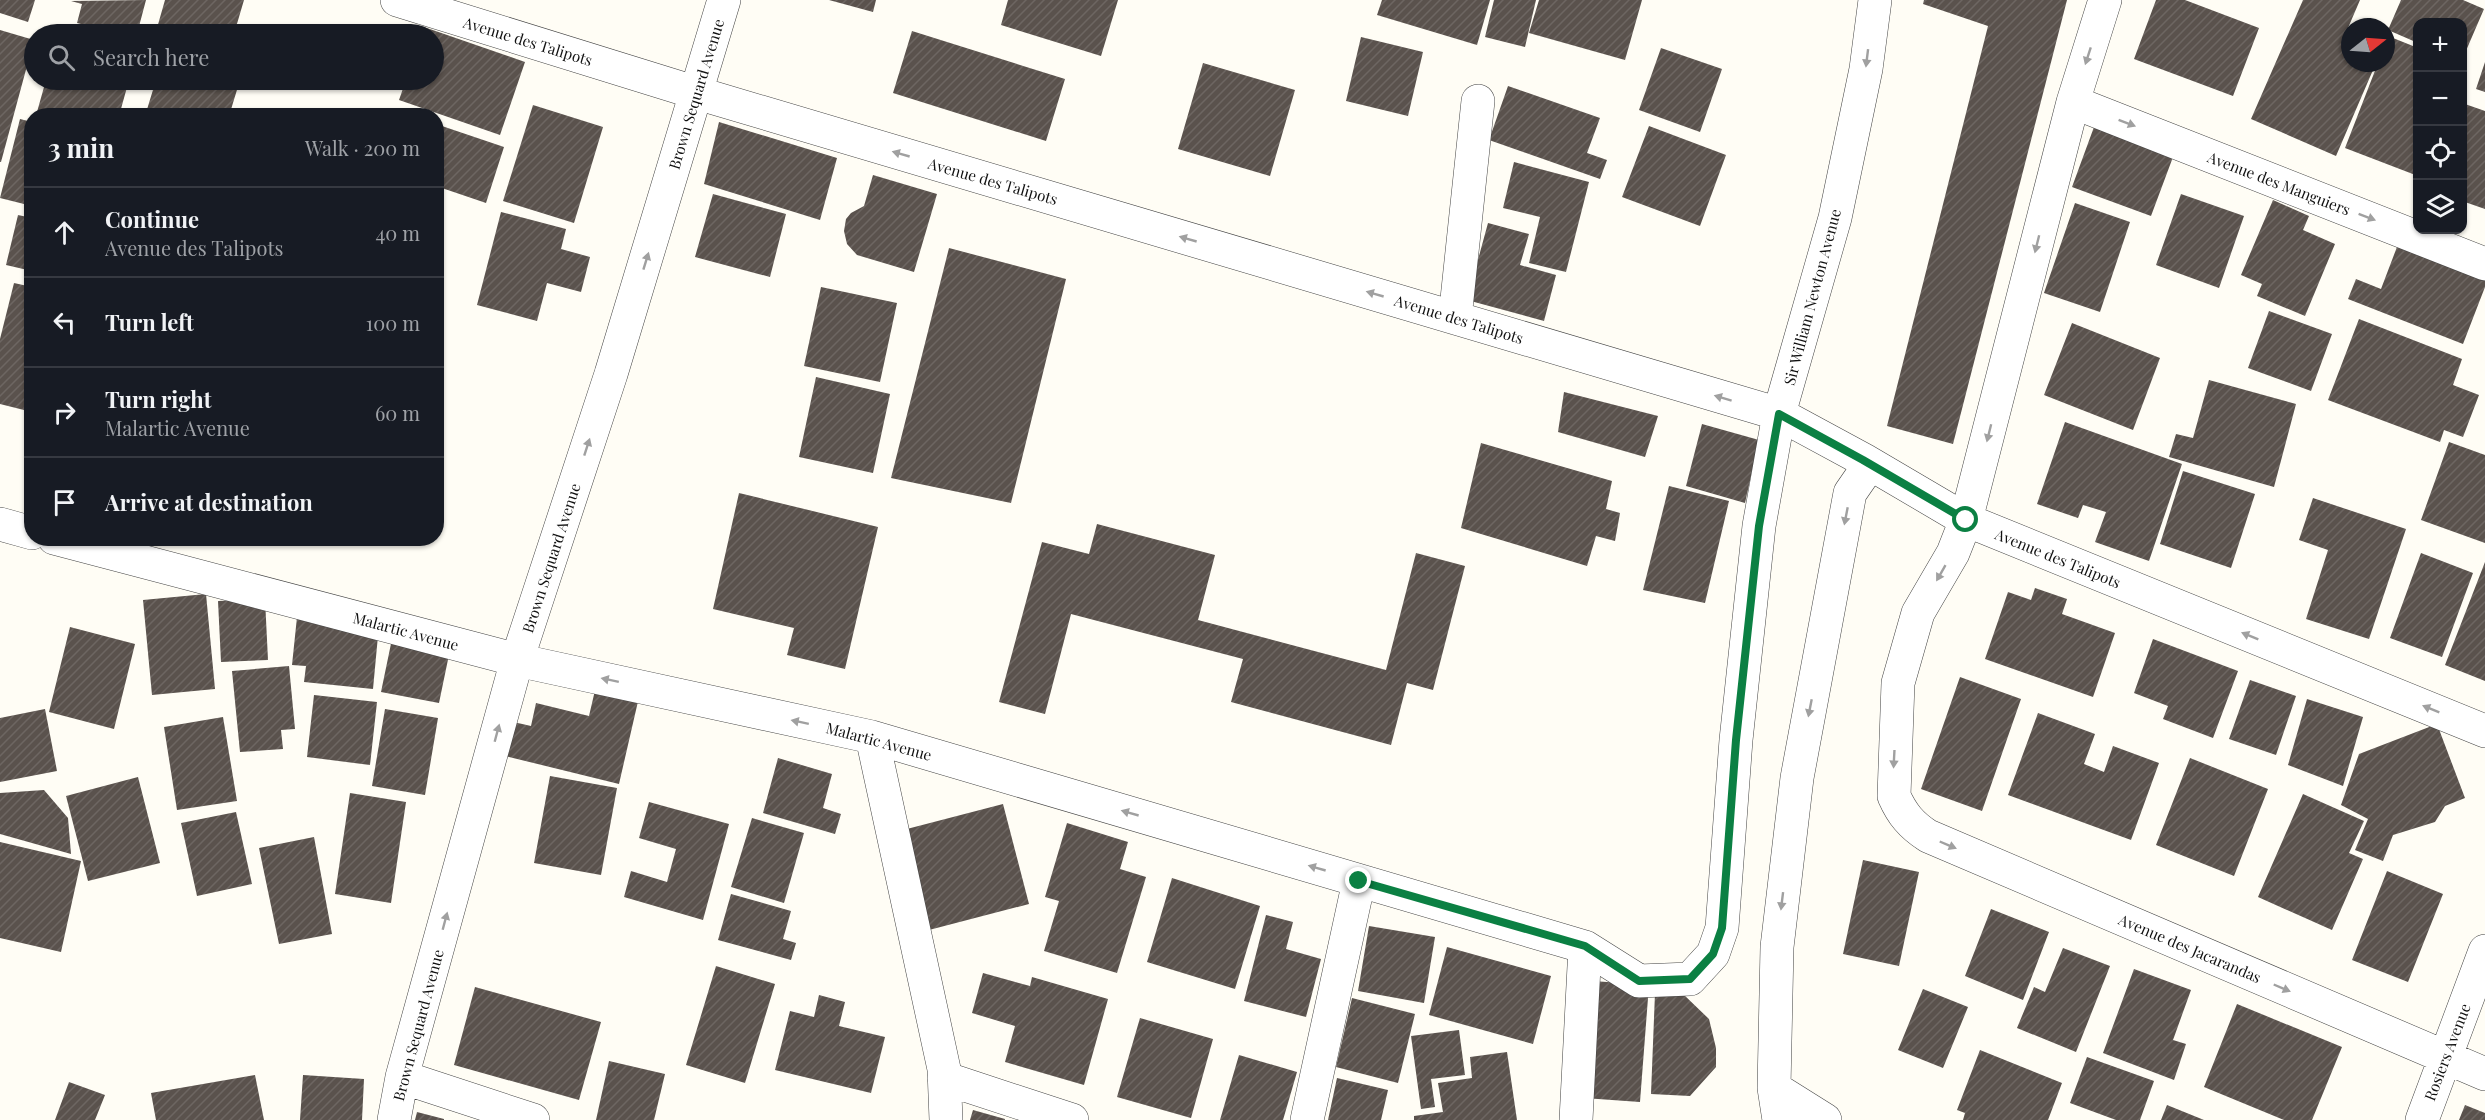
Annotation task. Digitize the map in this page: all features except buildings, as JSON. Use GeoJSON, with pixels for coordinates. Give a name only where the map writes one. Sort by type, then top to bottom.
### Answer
{"type":"FeatureCollection","features":[{"type":"Feature","properties":{"kind":"street","name":"Avenue des Talipots"},"geometry":{"type":"LineString","coordinates":[[397,0],[697,93],[1779,414],[1966,520],[2485,731]]}},
{"type":"Feature","properties":{"kind":"street","name":"Brown Sequard Avenue"},"geometry":{"type":"LineString","coordinates":[[394,1120],[402,1077],[517,660],[611,374],[724,0]]}},
{"type":"Feature","properties":{"kind":"street","name":"Sir William Newton Avenue"},"geometry":{"type":"LineString","coordinates":[[1690,979],[1713,954],[1722,928],[1736,740],[1759,526],[1779,414],[1835,218],[1866,69],[1875,0]]}},
{"type":"Feature","properties":{"kind":"street"},"geometry":{"type":"LineString","coordinates":[[1966,520],[2073,102],[2105,0]]}},
{"type":"Feature","properties":{"kind":"street"},"geometry":{"type":"LineString","coordinates":[[1455,318],[1478,101]]}},
{"type":"Feature","properties":{"kind":"street","name":"Avenue des Manguiers"},"geometry":{"type":"LineString","coordinates":[[2073,102],[2485,264]]}},
{"type":"Feature","properties":{"kind":"street"},"geometry":{"type":"LineString","coordinates":[[1779,1120],[1774,1088],[1777,947],[1797,778],[1850,493],[1870,464]]}},
{"type":"Feature","properties":{"kind":"street","name":"Avenue des Jacarandas"},"geometry":{"type":"LineString","coordinates":[[1966,520],[1953,553],[1918,614],[1898,683],[1894,796],[1912,825],[1928,836],[2485,1074]]}},
{"type":"Feature","properties":{"kind":"street"},"geometry":{"type":"LineString","coordinates":[[0,524],[24,531]]}},
{"type":"Feature","properties":{"kind":"street","name":"Malartic Avenue"},"geometry":{"type":"LineString","coordinates":[[84,546],[517,660],[872,737],[1585,946],[1639,981],[1690,979]]}},
{"type":"Feature","properties":{"kind":"street"},"geometry":{"type":"LineString","coordinates":[[872,737],[911,908],[944,1078],[946,1120]]}},
{"type":"Feature","properties":{"kind":"street"},"geometry":{"type":"LineString","coordinates":[[1307,1120],[1359,881]]}},
{"type":"Feature","properties":{"kind":"street"},"geometry":{"type":"LineString","coordinates":[[1576,1120],[1585,946]]}},
{"type":"Feature","properties":{"kind":"street","name":"Rosiers Avenue"},"geometry":{"type":"LineString","coordinates":[[2422,1120],[2485,951]]}},
{"type":"Feature","properties":{"kind":"street"},"geometry":{"type":"LineString","coordinates":[[402,1077],[533,1120]]}},
{"type":"Feature","properties":{"kind":"street"},"geometry":{"type":"LineString","coordinates":[[944,1078],[1072,1120]]}},
{"type":"Feature","properties":{"kind":"street"},"geometry":{"type":"LineString","coordinates":[[1774,1088],[1825,1120]]}},
{"type":"Feature","properties":{"kind":"route"},"geometry":{"type":"LineString","coordinates":[[1359,881],[1585,946],[1639,981],[1690,979],[1713,954],[1722,928],[1736,740],[1759,526],[1779,414],[1966,520]]}}]}
